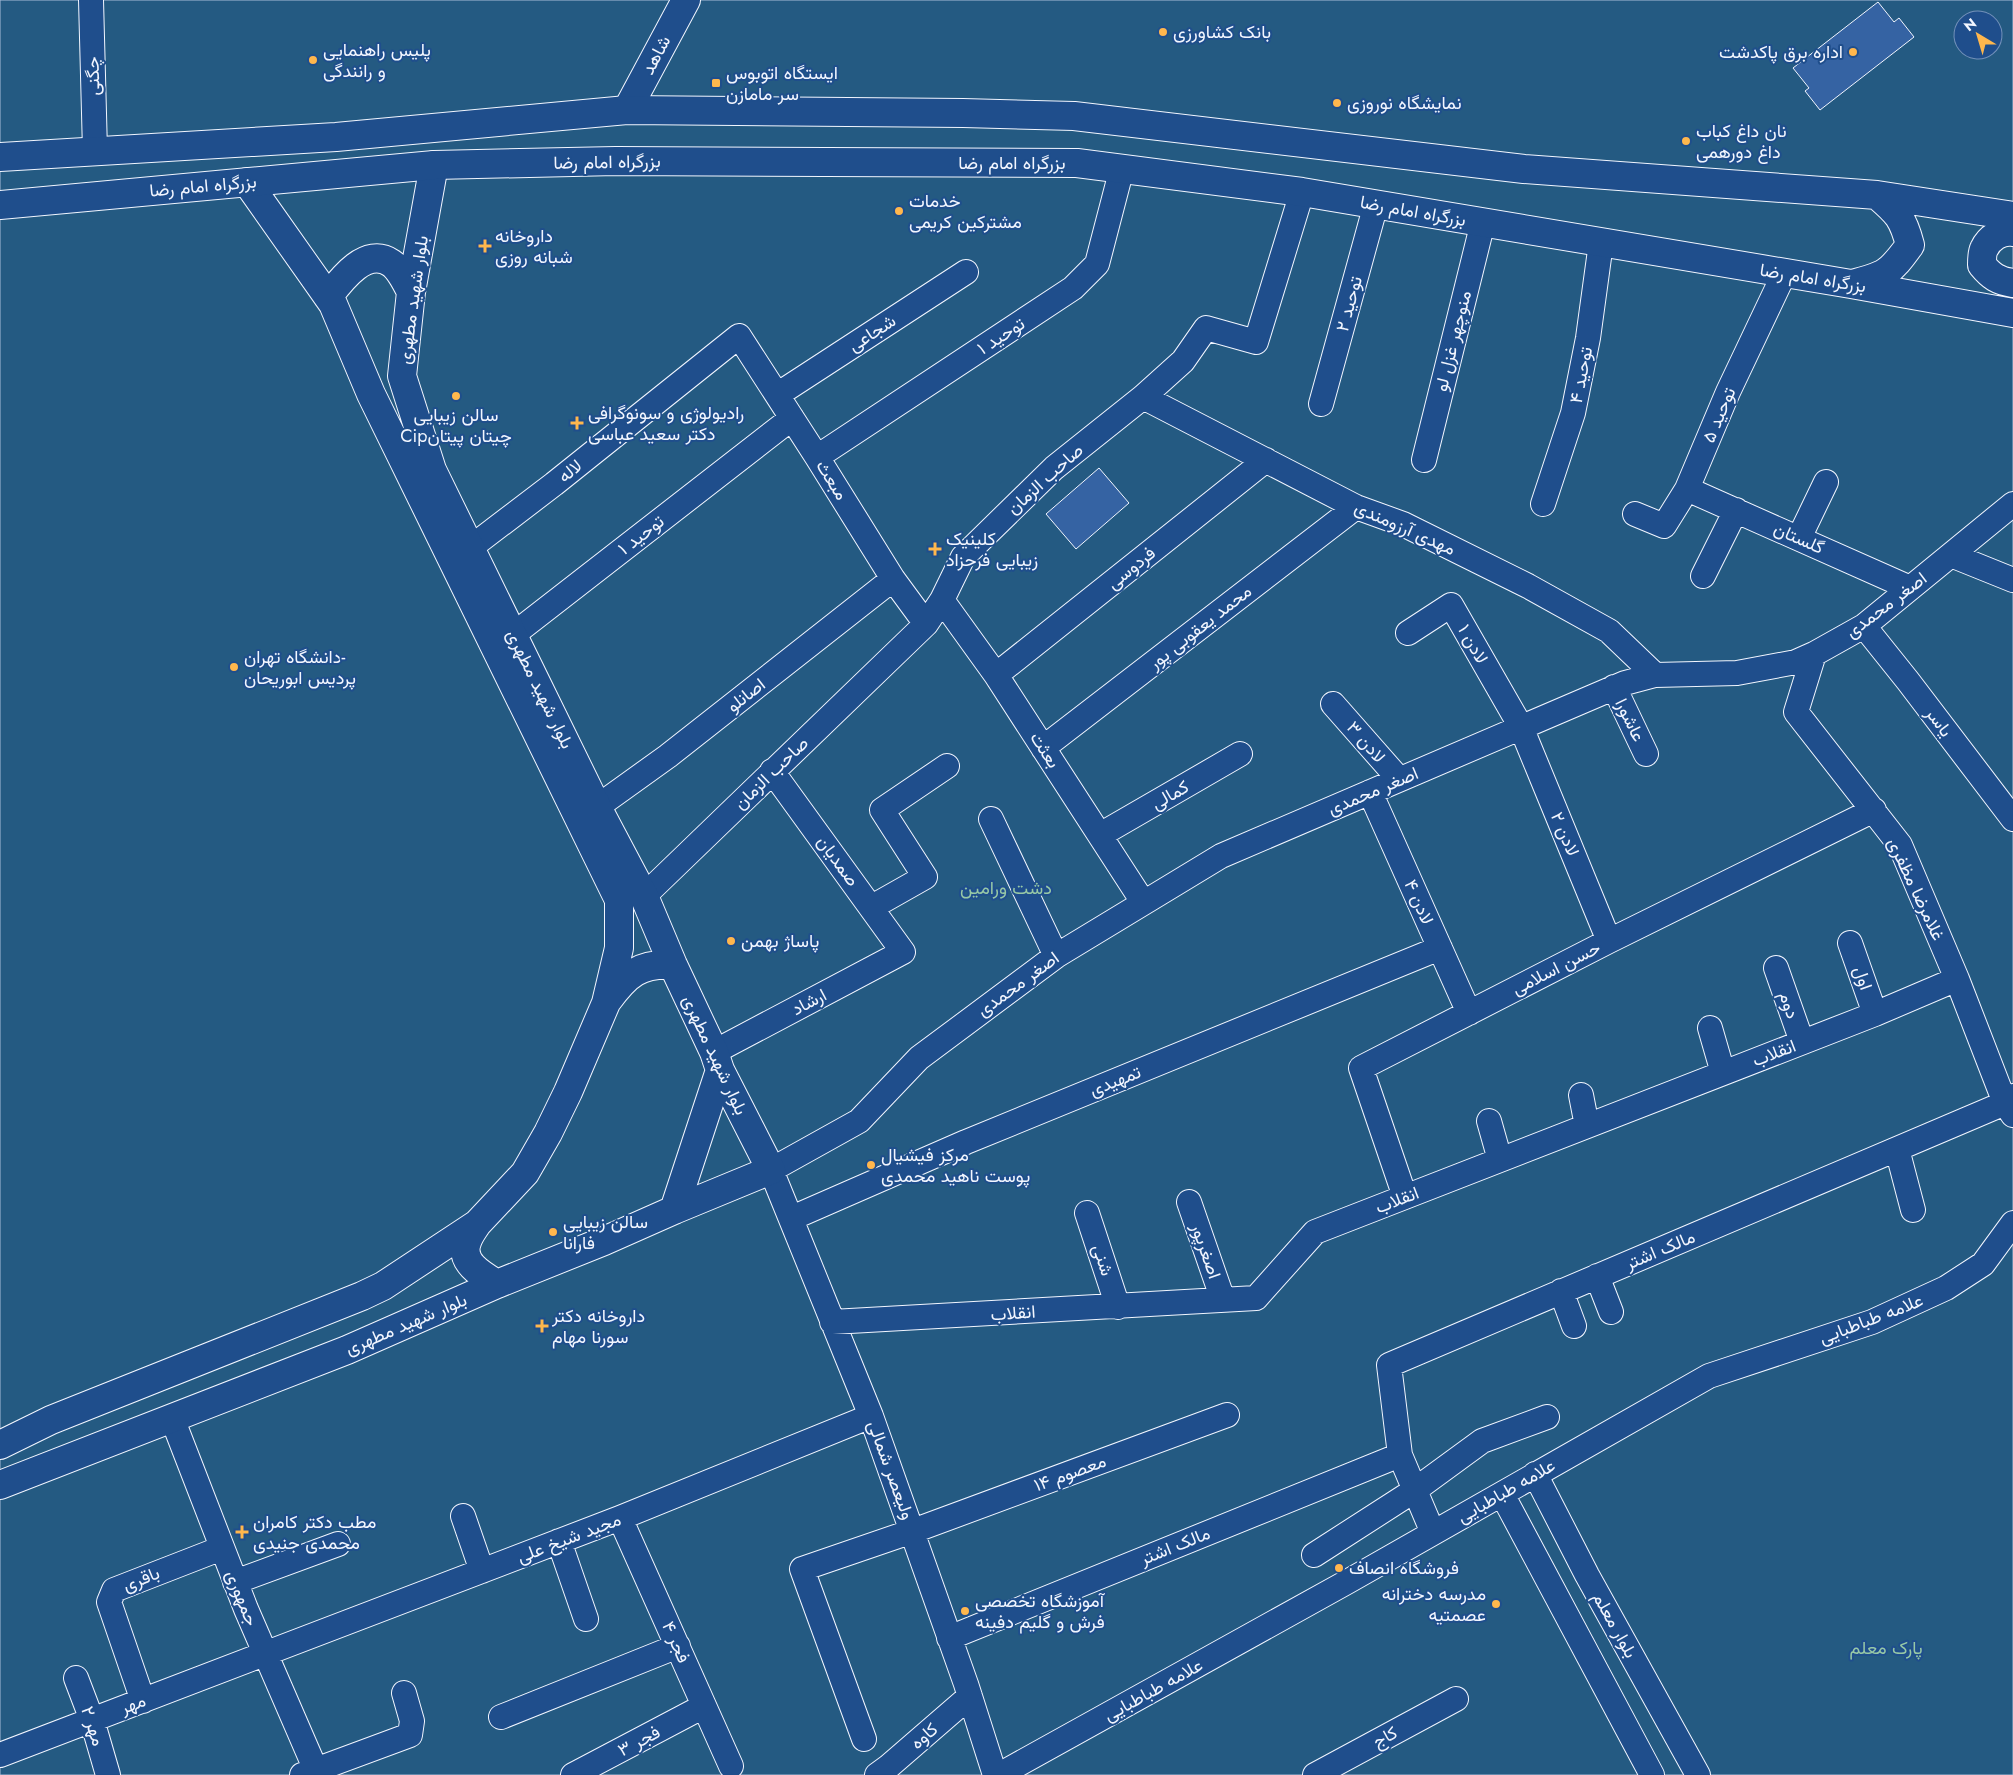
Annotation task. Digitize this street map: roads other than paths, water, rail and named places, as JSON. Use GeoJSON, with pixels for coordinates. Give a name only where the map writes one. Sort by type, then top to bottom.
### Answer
{"type":"FeatureCollection","features":[{"type":"Feature","properties":{"kind":"main road","name":"شاهد"},"geometry":{"type":"LineString","coordinates":[[627,110],[686,0]]}},
{"type":"Feature","properties":{"kind":"main road"},"geometry":{"type":"LineString","coordinates":[[0,157],[336,137],[627,110],[943,112],[1074,116],[1524,169],[1877,195],[2013,216]]}},
{"type":"Feature","properties":{"kind":"main road","name":"بزرگراه امام رضا"},"geometry":{"type":"LineString","coordinates":[[0,204],[434,165],[616,161],[1077,163],[1302,192],[2013,313]]}},
{"type":"Feature","properties":{"kind":"main road","name":"بلوار شهید مطهری"},"geometry":{"type":"LineString","coordinates":[[0,1485],[346,1350],[497,1284],[604,1242],[674,1210],[771,1170],[717,1061],[644,896],[598,807],[432,470],[402,376],[411,292],[434,165]]}},
{"type":"Feature","properties":{"kind":"main road","name":"بلوار شهید مطهری"},"geometry":{"type":"LineString","coordinates":[[0,1445],[51,1420],[362,1296],[383,1286],[477,1224],[525,1172],[548,1133],[568,1092],[606,1003],[619,948],[618,900],[371,394],[333,304],[247,182]]}},
{"type":"Feature","properties":{"kind":"main road"},"geometry":{"type":"LineString","coordinates":[[1851,284],[1878,278],[1896,265],[1910,244],[1904,223],[1893,208],[1877,195]]}},
{"type":"Feature","properties":{"kind":"main road"},"geometry":{"type":"LineString","coordinates":[[2013,232],[2006,231],[1992,237],[1983,250],[1982,265],[1991,276],[2003,282],[2013,284]]}},
{"type":"Feature","properties":{"kind":"main road"},"geometry":{"type":"LineString","coordinates":[[328,297],[346,274],[361,263],[382,258],[392,263],[398,270],[411,292]]}},
{"type":"Feature","properties":{"kind":"main road"},"geometry":{"type":"LineString","coordinates":[[606,1003],[620,984],[643,968],[656,964],[673,965]]}},
{"type":"Feature","properties":{"kind":"main road"},"geometry":{"type":"LineString","coordinates":[[674,1210],[685,1181],[717,1061]]}},
{"type":"Feature","properties":{"kind":"main road"},"geometry":{"type":"LineString","coordinates":[[477,1224],[466,1242],[466,1257],[472,1266],[497,1284]]}},
{"type":"Feature","properties":{"kind":"main road"},"geometry":{"type":"LineString","coordinates":[[432,1254],[444,1257],[455,1264],[462,1271],[466,1282],[461,1292],[450,1304]]}},
{"type":"Feature","properties":{"kind":"street","name":"چگنی"},"geometry":{"type":"LineString","coordinates":[[91,0],[94,151]]}},
{"type":"Feature","properties":{"kind":"street","name":"توحید ۱"},"geometry":{"type":"LineString","coordinates":[[818,457],[1073,288],[1097,264],[1122,168]]}},
{"type":"Feature","properties":{"kind":"street","name":"صاحب الزمان"},"geometry":{"type":"LineString","coordinates":[[644,896],[926,624],[942,600],[963,557],[1054,468],[1143,397],[1183,361],[1206,328],[1256,342],[1302,192]]}},
{"type":"Feature","properties":{"kind":"street","name":"توحید ۲"},"geometry":{"type":"LineString","coordinates":[[1321,404],[1376,204]]}},
{"type":"Feature","properties":{"kind":"street","name":"منوچهر غزل لو"},"geometry":{"type":"LineString","coordinates":[[1424,460],[1483,222]]}},
{"type":"Feature","properties":{"kind":"street","name":"توحید ۴"},"geometry":{"type":"LineString","coordinates":[[1543,504],[1573,413],[1588,338],[1601,243]]}},
{"type":"Feature","properties":{"kind":"street","name":"شجاعی"},"geometry":{"type":"LineString","coordinates":[[777,395],[966,272]]}},
{"type":"Feature","properties":{"kind":"street","name":"توحید ۵"},"geometry":{"type":"LineString","coordinates":[[1635,514],[1664,526],[1687,489],[1728,392],[1784,274]]}},
{"type":"Feature","properties":{"kind":"street","name":"مبعث"},"geometry":{"type":"LineString","coordinates":[[739,336],[818,457],[893,579],[926,624]]}},
{"type":"Feature","properties":{"kind":"street","name":"لاله"},"geometry":{"type":"LineString","coordinates":[[470,548],[554,484],[739,336]]}},
{"type":"Feature","properties":{"kind":"street","name":"مهدی آرزومندی"},"geometry":{"type":"LineString","coordinates":[[1143,397],[1356,507],[1403,524],[1528,586],[1609,631],[1656,675]]}},
{"type":"Feature","properties":{"kind":"street","name":"توحید ۱"},"geometry":{"type":"LineString","coordinates":[[514,634],[792,418]]}},
{"type":"Feature","properties":{"kind":"street","name":"فردوسی"},"geometry":{"type":"LineString","coordinates":[[996,675],[1266,460]]}},
{"type":"Feature","properties":{"kind":"street"},"geometry":{"type":"LineString","coordinates":[[1799,538],[1826,482]]}},
{"type":"Feature","properties":{"kind":"street","name":"گلستان"},"geometry":{"type":"LineString","coordinates":[[1687,489],[1910,588]]}},
{"type":"Feature","properties":{"kind":"street","name":"اصغر محمدی"},"geometry":{"type":"LineString","coordinates":[[771,1170],[859,1121],[919,1058],[1056,956],[1221,856],[1614,687],[1656,675],[1737,673],[1796,662],[1814,654],[1864,626],[2013,504]]}},
{"type":"Feature","properties":{"kind":"street","name":"محمد یعقوبی پور"},"geometry":{"type":"LineString","coordinates":[[1044,748],[1356,507]]}},
{"type":"Feature","properties":{"kind":"street"},"geometry":{"type":"LineString","coordinates":[[1703,576],[1736,510]]}},
{"type":"Feature","properties":{"kind":"street"},"geometry":{"type":"LineString","coordinates":[[1951,555],[2013,580]]}},
{"type":"Feature","properties":{"kind":"street","name":"اصانلو"},"geometry":{"type":"LineString","coordinates":[[598,807],[668,756],[893,579]]}},
{"type":"Feature","properties":{"kind":"street","name":"بعثت"},"geometry":{"type":"LineString","coordinates":[[942,600],[996,675],[1144,902]]}},
{"type":"Feature","properties":{"kind":"street","name":"لادن ۱"},"geometry":{"type":"LineString","coordinates":[[1408,633],[1451,605],[1521,727]]}},
{"type":"Feature","properties":{"kind":"street","name":"یاسر"},"geometry":{"type":"LineString","coordinates":[[1864,626],[2013,819]]}},
{"type":"Feature","properties":{"kind":"street","name":"غلامرضا مظفری"},"geometry":{"type":"LineString","coordinates":[[1814,654],[1796,712],[1900,845],[2010,1105]]}},
{"type":"Feature","properties":{"kind":"street","name":"عاشورا"},"geometry":{"type":"LineString","coordinates":[[1614,687],[1646,754]]}},
{"type":"Feature","properties":{"kind":"street","name":"لادن ۳"},"geometry":{"type":"LineString","coordinates":[[1333,704],[1399,780]]}},
{"type":"Feature","properties":{"kind":"street","name":"لادن ۲"},"geometry":{"type":"LineString","coordinates":[[1521,727],[1609,941]]}},
{"type":"Feature","properties":{"kind":"street","name":"کمالی"},"geometry":{"type":"LineString","coordinates":[[1100,835],[1240,754]]}},
{"type":"Feature","properties":{"kind":"street"},"geometry":{"type":"LineString","coordinates":[[872,907],[925,877],[882,810],[947,766]]}},
{"type":"Feature","properties":{"kind":"street","name":"صمدیان"},"geometry":{"type":"LineString","coordinates":[[772,771],[903,952]]}},
{"type":"Feature","properties":{"kind":"street","name":"لادن ۴"},"geometry":{"type":"LineString","coordinates":[[1370,792],[1469,1013]]}},
{"type":"Feature","properties":{"kind":"street","name":"حسن اسلامی"},"geometry":{"type":"LineString","coordinates":[[1404,1197],[1361,1068],[1609,941],[1874,810]]}},
{"type":"Feature","properties":{"kind":"street"},"geometry":{"type":"LineString","coordinates":[[991,819],[1056,956]]}},
{"type":"Feature","properties":{"kind":"street","name":"اول"},"geometry":{"type":"LineString","coordinates":[[1850,943],[1875,1014]]}},
{"type":"Feature","properties":{"kind":"street","name":"تمهیدی"},"geometry":{"type":"LineString","coordinates":[[792,1218],[966,1142],[1440,948]]}},
{"type":"Feature","properties":{"kind":"street","name":"ارشاد"},"geometry":{"type":"LineString","coordinates":[[717,1061],[903,952]]}},
{"type":"Feature","properties":{"kind":"street","name":"دوم"},"geometry":{"type":"LineString","coordinates":[[1776,968],[1802,1042]]}},
{"type":"Feature","properties":{"kind":"street","name":"انقلاب"},"geometry":{"type":"LineString","coordinates":[[832,1322],[1256,1298],[1315,1232],[1875,1014],[1957,979]]}},
{"type":"Feature","properties":{"kind":"street"},"geometry":{"type":"LineString","coordinates":[[1710,1028],[1723,1073]]}},
{"type":"Feature","properties":{"kind":"street"},"geometry":{"type":"LineString","coordinates":[[1582,1094],[1587,1126]]}},
{"type":"Feature","properties":{"kind":"street","name":"مالک اشتر"},"geometry":{"type":"LineString","coordinates":[[1434,1533],[1400,1455],[1389,1365],[1897,1149],[2010,1105]]}},
{"type":"Feature","properties":{"kind":"street"},"geometry":{"type":"LineString","coordinates":[[1489,1121],[1500,1160]]}},
{"type":"Feature","properties":{"kind":"street"},"geometry":{"type":"LineString","coordinates":[[1897,1149],[1913,1210]]}},
{"type":"Feature","properties":{"kind":"street","name":"ولیعصر شمالی"},"geometry":{"type":"LineString","coordinates":[[771,1170],[871,1416],[913,1531],[997,1775]]}},
{"type":"Feature","properties":{"kind":"street","name":"اصغرپور"},"geometry":{"type":"LineString","coordinates":[[1188,1202],[1223,1300]]}},
{"type":"Feature","properties":{"kind":"street","name":"شنی"},"geometry":{"type":"LineString","coordinates":[[1087,1213],[1118,1307]]}},
{"type":"Feature","properties":{"kind":"street","name":"علامه طباطبایی"},"geometry":{"type":"LineString","coordinates":[[997,1775],[1434,1533],[1709,1376],[1872,1322],[1946,1288],[1983,1264],[2013,1223]]}},
{"type":"Feature","properties":{"kind":"street"},"geometry":{"type":"LineString","coordinates":[[1597,1276],[1611,1312]]}},
{"type":"Feature","properties":{"kind":"street"},"geometry":{"type":"LineString","coordinates":[[1561,1291],[1574,1326]]}},
{"type":"Feature","properties":{"kind":"street","name":"۱۴ معصوم"},"geometry":{"type":"LineString","coordinates":[[864,1739],[802,1569],[913,1531],[1227,1415]]}},
{"type":"Feature","properties":{"kind":"street","name":"مجید شیخ علی"},"geometry":{"type":"LineString","coordinates":[[265,1654],[620,1518],[871,1416]]}},
{"type":"Feature","properties":{"kind":"street"},"geometry":{"type":"LineString","coordinates":[[1314,1555],[1415,1490],[1482,1441],[1547,1417]]}},
{"type":"Feature","properties":{"kind":"street","name":"جمهوری"},"geometry":{"type":"LineString","coordinates":[[172,1418],[312,1774]]}},
{"type":"Feature","properties":{"kind":"street","name":"مالک اشتر"},"geometry":{"type":"LineString","coordinates":[[949,1638],[1400,1455]]}},
{"type":"Feature","properties":{"kind":"street","name":"بلوار معلم"},"geometry":{"type":"LineString","coordinates":[[1535,1474],[1693,1773]]}},
{"type":"Feature","properties":{"kind":"street"},"geometry":{"type":"LineString","coordinates":[[1502,1494],[1652,1775]]}},
{"type":"Feature","properties":{"kind":"street"},"geometry":{"type":"LineString","coordinates":[[463,1516],[482,1571]]}},
{"type":"Feature","properties":{"kind":"street","name":"فجر ۴"},"geometry":{"type":"LineString","coordinates":[[620,1518],[731,1766]]}},
{"type":"Feature","properties":{"kind":"street"},"geometry":{"type":"LineString","coordinates":[[559,1541],[586,1619]]}},
{"type":"Feature","properties":{"kind":"street"},"geometry":{"type":"LineString","coordinates":[[235,1582],[338,1544]]}},
{"type":"Feature","properties":{"kind":"street","name":"باقری"},"geometry":{"type":"LineString","coordinates":[[143,1701],[110,1602],[114,1590],[222,1548]]}},
{"type":"Feature","properties":{"kind":"street"},"geometry":{"type":"LineString","coordinates":[[501,1717],[678,1646]]}},
{"type":"Feature","properties":{"kind":"street","name":"مهر"},"geometry":{"type":"LineString","coordinates":[[0,1755],[265,1654]]}},
{"type":"Feature","properties":{"kind":"street","name":"مهر ۲"},"geometry":{"type":"LineString","coordinates":[[76,1678],[92,1720],[108,1775]]}},
{"type":"Feature","properties":{"kind":"street"},"geometry":{"type":"LineString","coordinates":[[312,1774],[410,1735],[412,1721],[404,1693]]}},
{"type":"Feature","properties":{"kind":"street","name":"کاوه"},"geometry":{"type":"LineString","coordinates":[[877,1775],[970,1696]]}},
{"type":"Feature","properties":{"kind":"street","name":"کاج"},"geometry":{"type":"LineString","coordinates":[[1315,1775],[1456,1699]]}},
{"type":"Feature","properties":{"kind":"street","name":"فجر ۳"},"geometry":{"type":"LineString","coordinates":[[583,1773],[704,1706]]}},
{"type":"Feature","properties":{"kind":"street"},"geometry":{"type":"LineString","coordinates":[[0,1764],[4,1775]]}},
{"type":"Feature","properties":{"kind":"place","name":"بانک کشاورزی"},"geometry":{"type":"Point","coordinates":[1163,32]}},
{"type":"Feature","properties":{"kind":"place","name":"اداره برق پاکدشت"},"geometry":{"type":"Point","coordinates":[1853,52]}},
{"type":"Feature","properties":{"kind":"place","name":"پلیس راهنمایی و رانندگی"},"geometry":{"type":"Point","coordinates":[313,60]}},
{"type":"Feature","properties":{"kind":"place","name":"ایستگاه اتوبوس سر مامازن"},"geometry":{"type":"Point","coordinates":[716,83]}},
{"type":"Feature","properties":{"kind":"place","name":"نمایشگاه نوروزی"},"geometry":{"type":"Point","coordinates":[1337,103]}},
{"type":"Feature","properties":{"kind":"place","name":"نان داغ کباب داغ دورهمی"},"geometry":{"type":"Point","coordinates":[1686,141]}},
{"type":"Feature","properties":{"kind":"place","name":"خدمات مشترکین کریمی"},"geometry":{"type":"Point","coordinates":[899,211]}},
{"type":"Feature","properties":{"kind":"place","name":"داروخانه شبانه روزی"},"geometry":{"type":"Point","coordinates":[485,246]}},
{"type":"Feature","properties":{"kind":"place","name":"سالن زیبایی Cipچیتان پیتان"},"geometry":{"type":"Point","coordinates":[456,396]}},
{"type":"Feature","properties":{"kind":"place","name":"رادیولوژی و سونوگرافی دکتر سعید عباسی"},"geometry":{"type":"Point","coordinates":[577,423]}},
{"type":"Feature","properties":{"kind":"place","name":"کلینیک زیبایی فرحزاد"},"geometry":{"type":"Point","coordinates":[935,549]}},
{"type":"Feature","properties":{"kind":"place","name":"دانشگاه تهران- پردیس ابوریحان"},"geometry":{"type":"Point","coordinates":[234,667]}},
{"type":"Feature","properties":{"kind":"place","name":"پاساژ بهمن"},"geometry":{"type":"Point","coordinates":[731,941]}},
{"type":"Feature","properties":{"kind":"place","name":"مرکز فیشیال پوست ناهید محمدی"},"geometry":{"type":"Point","coordinates":[871,1165]}},
{"type":"Feature","properties":{"kind":"place","name":"سالن زیبایی فارانا"},"geometry":{"type":"Point","coordinates":[553,1232]}},
{"type":"Feature","properties":{"kind":"place","name":"داروخانه دکتر سورنا مهام"},"geometry":{"type":"Point","coordinates":[542,1326]}},
{"type":"Feature","properties":{"kind":"place","name":"مطب دکتر کامران محمدی جنیدی"},"geometry":{"type":"Point","coordinates":[242,1532]}},
{"type":"Feature","properties":{"kind":"place","name":"فروشگاه انصاف"},"geometry":{"type":"Point","coordinates":[1339,1568]}},
{"type":"Feature","properties":{"kind":"place","name":"مدرسه دخترانه عصمتیه"},"geometry":{"type":"Point","coordinates":[1496,1604]}},
{"type":"Feature","properties":{"kind":"place","name":"آموزشگاه تخصصی فرش و گلیم دفینه"},"geometry":{"type":"Point","coordinates":[965,1611]}},
{"type":"Feature","properties":{"kind":"park label","name":"دشت ورامین"},"geometry":{"type":"Point","coordinates":[1006,888]}},
{"type":"Feature","properties":{"kind":"park label","name":"پارک معلم"},"geometry":{"type":"Point","coordinates":[1886,1648]}}]}
